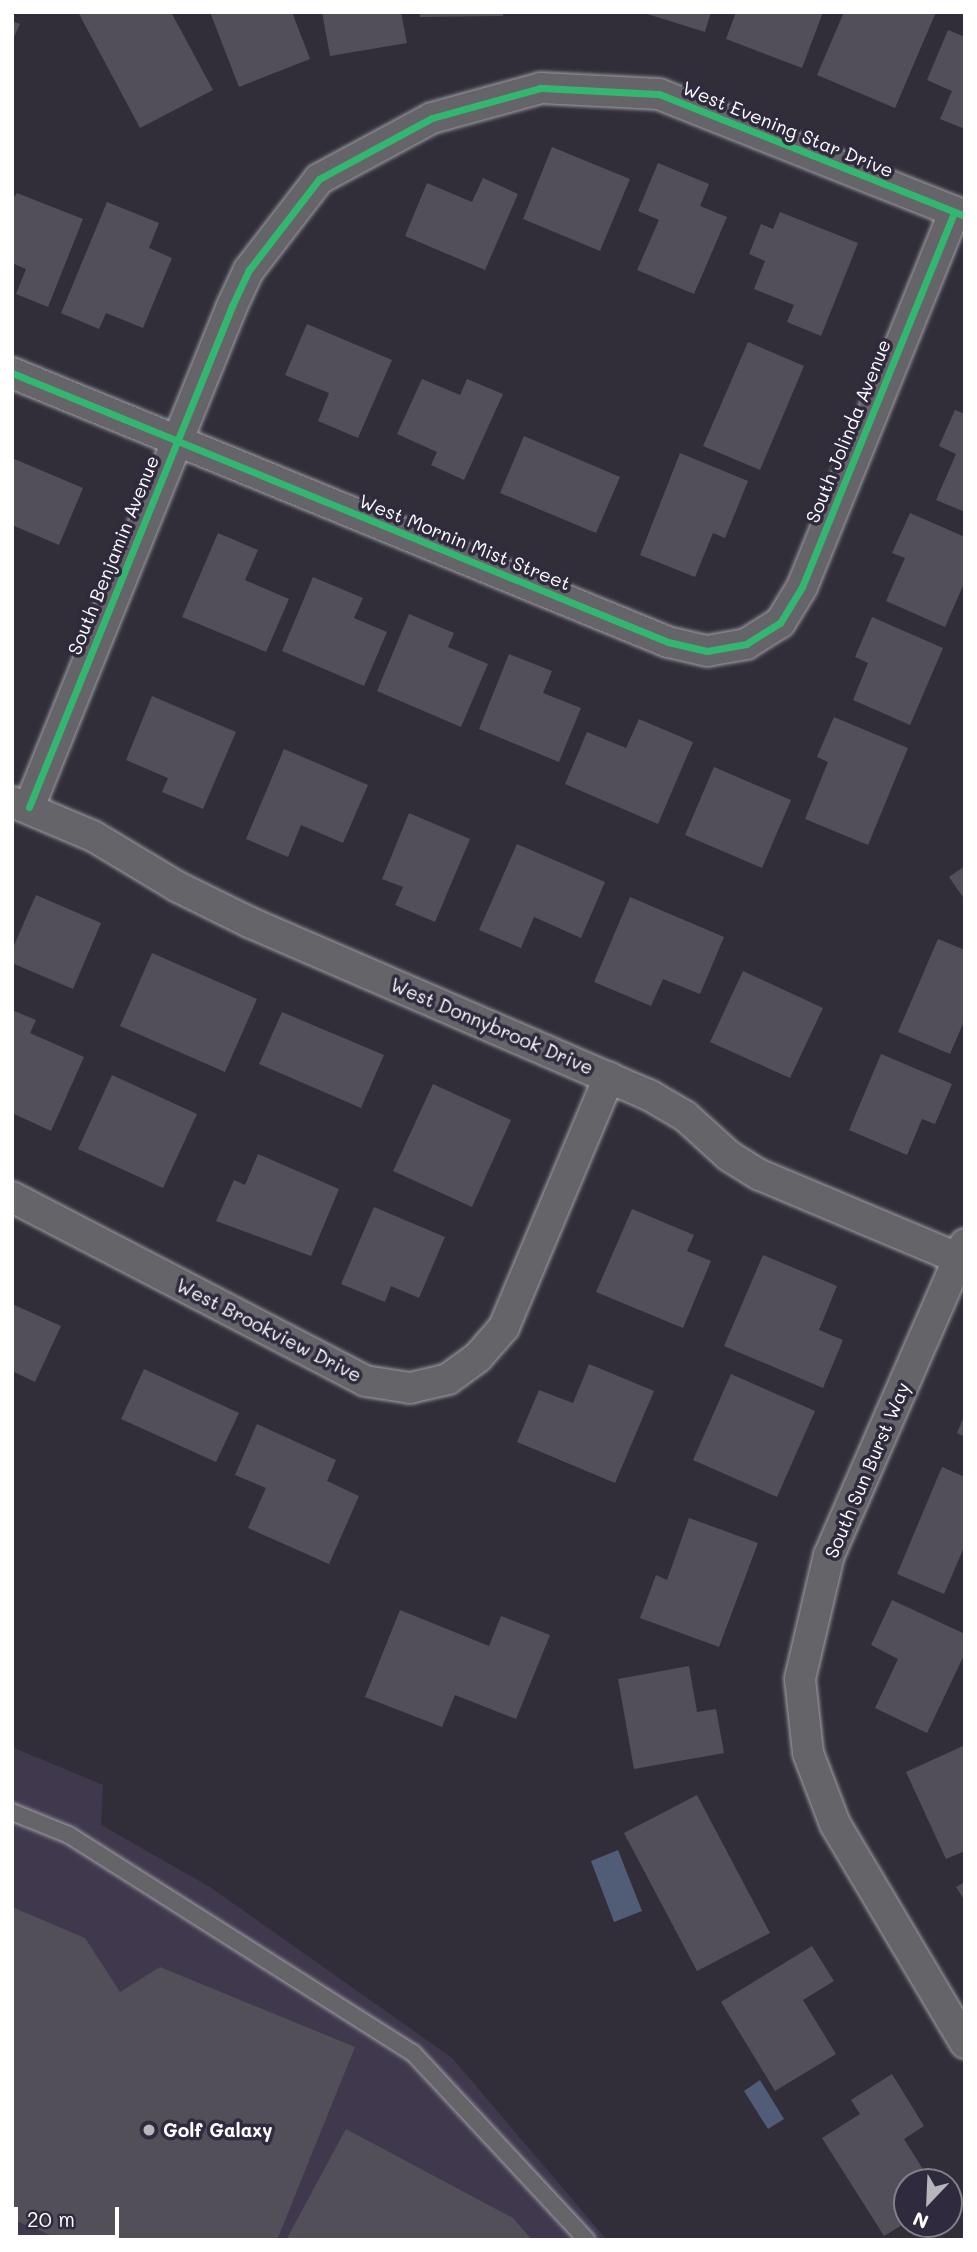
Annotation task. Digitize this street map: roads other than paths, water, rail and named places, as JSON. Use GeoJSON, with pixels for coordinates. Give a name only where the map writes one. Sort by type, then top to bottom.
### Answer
{"type":"FeatureCollection","features":[{"type":"Feature","properties":{"kind":"street","name":"West Evening Star Drive"},"geometry":{"type":"LineString","coordinates":[[432,118],[541,88],[659,94],[959,214]]}},
{"type":"Feature","properties":{"kind":"street","name":"South Benjamin Avenue"},"geometry":{"type":"LineString","coordinates":[[21,805],[249,270],[319,179],[432,118]]}},
{"type":"Feature","properties":{"kind":"street","name":"South Jolinda Avenue"},"geometry":{"type":"LineString","coordinates":[[746,644],[780,623],[802,587],[959,214]]}},
{"type":"Feature","properties":{"kind":"street","name":"West Mornin Mist Street"},"geometry":{"type":"LineString","coordinates":[[12,373],[668,642],[707,651],[746,644]]}},
{"type":"Feature","properties":{"kind":"street","name":"West Donnybrook Drive"},"geometry":{"type":"LineString","coordinates":[[21,805],[93,836],[178,887],[251,923],[610,1077],[685,1116],[729,1156],[760,1175],[963,1254]]}},
{"type":"Feature","properties":{"kind":"street","name":"West Brookview Drive"},"geometry":{"type":"LineString","coordinates":[[12,1197],[365,1381],[410,1388],[448,1379],[478,1357],[504,1326],[610,1077]]}},
{"type":"Feature","properties":{"kind":"street","name":"South Sun Burst Way"},"geometry":{"type":"LineString","coordinates":[[963,1254],[829,1555],[800,1679],[808,1753],[835,1824],[965,2043]]}},
{"type":"Feature","properties":{"kind":"lane"},"geometry":{"type":"LineString","coordinates":[[12,1812],[69,1835],[413,2053],[587,2240]]}},
{"type":"Feature","properties":{"kind":"water"},"geometry":{"type":"Polygon","coordinates":[[[618,1850],[642,1911],[614,1922],[591,1861],[618,1850]]]}},
{"type":"Feature","properties":{"kind":"water"},"geometry":{"type":"Polygon","coordinates":[[[760,2080],[784,2119],[768,2129],[744,2091],[760,2080]]]}},
{"type":"Feature","properties":{"kind":"place","name":"Golf Galaxy"},"geometry":{"type":"Point","coordinates":[149,2130]}}]}
